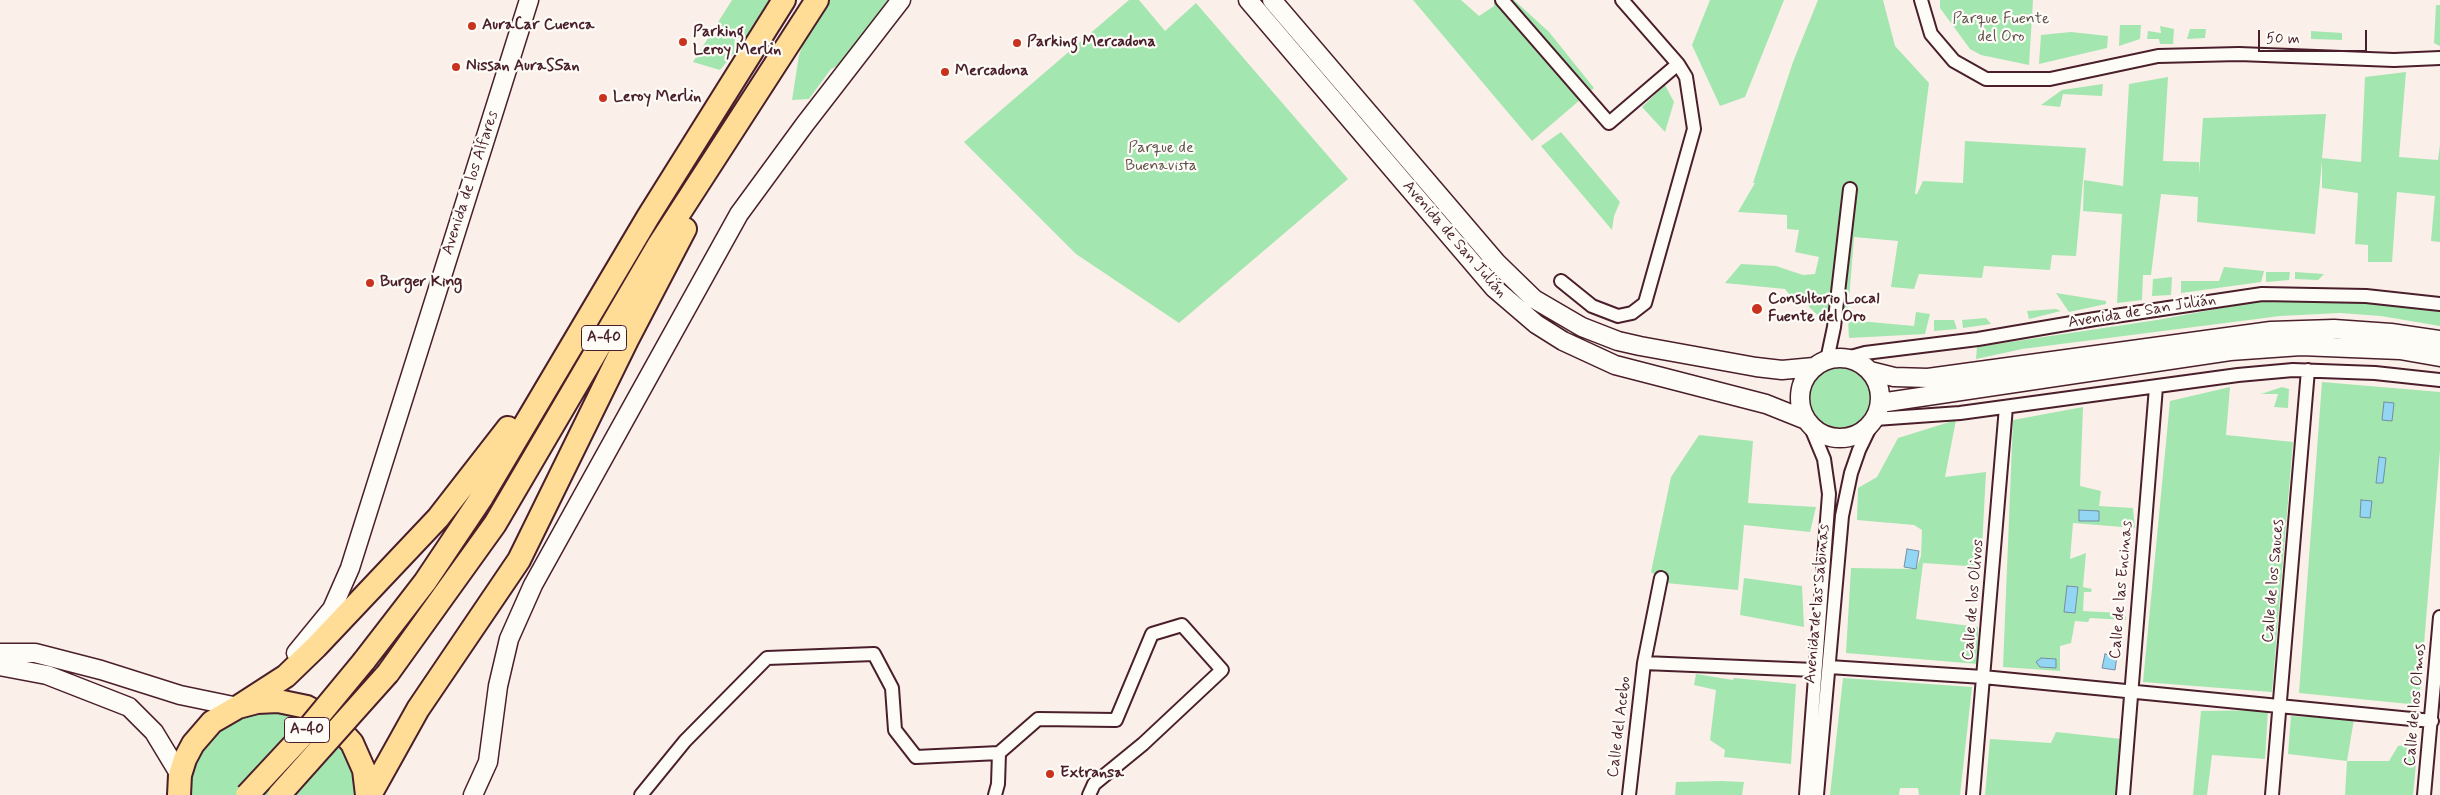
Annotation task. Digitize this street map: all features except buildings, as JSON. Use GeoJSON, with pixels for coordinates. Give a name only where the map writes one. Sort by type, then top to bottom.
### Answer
{"type":"FeatureCollection","features":[{"type":"Feature","properties":{"kind":"highway","name":"A-40"},"geometry":{"type":"LineString","coordinates":[[247,795],[302,736],[364,661],[424,582],[482,497],[648,217],[784,0]]}},
{"type":"Feature","properties":{"kind":"highway","name":"A-40"},"geometry":{"type":"LineString","coordinates":[[279,795],[388,673],[495,524],[658,246],[817,0]]}},
{"type":"Feature","properties":{"kind":"highway"},"geometry":{"type":"LineString","coordinates":[[368,795],[418,709],[519,560],[627,340],[754,98]]}},
{"type":"Feature","properties":{"kind":"highway"},"geometry":{"type":"LineString","coordinates":[[163,795],[179,785],[193,744],[212,722],[286,676],[316,648],[438,518],[519,414],[648,217]]}},
{"type":"Feature","properties":{"kind":"highway"},"geometry":{"type":"LineString","coordinates":[[238,707],[278,700],[307,707],[332,722],[352,743],[364,770],[368,795]]}},
{"type":"Feature","properties":{"kind":"main road","name":"Avenida de los Alfares"},"geometry":{"type":"LineString","coordinates":[[264,689],[332,609],[350,568],[529,0]]}},
{"type":"Feature","properties":{"kind":"main road"},"geometry":{"type":"LineString","coordinates":[[473,795],[488,762],[498,686],[509,639],[533,585],[740,214],[805,124],[902,0]]}},
{"type":"Feature","properties":{"kind":"main road","name":"Avenida de San Julián"},"geometry":{"type":"LineString","coordinates":[[1248,0],[1494,288],[1536,324],[1563,341],[1614,365],[1758,401],[1807,422]]}},
{"type":"Feature","properties":{"kind":"main road","name":"Avenida de San Julián"},"geometry":{"type":"LineString","coordinates":[[1272,0],[1498,264],[1521,287],[1542,304],[1597,333],[1640,346],[1782,370],[1821,364]]}},
{"type":"Feature","properties":{"kind":"main road","name":"Avenida de San Julián"},"geometry":{"type":"LineString","coordinates":[[1870,371],[1894,377],[1928,378],[2271,331],[2342,330],[2440,340]]}},
{"type":"Feature","properties":{"kind":"main road"},"geometry":{"type":"LineString","coordinates":[[1876,414],[2230,351],[2301,346],[2400,350],[2440,357]]}},
{"type":"Feature","properties":{"kind":"main road"},"geometry":{"type":"LineString","coordinates":[[1847,358],[1858,362],[1870,371],[1878,384],[1876,414],[1860,433],[1844,438],[1822,434],[1807,422],[1801,407],[1800,392],[1805,378],[1821,364],[1847,358]]}},
{"type":"Feature","properties":{"kind":"main road"},"geometry":{"type":"LineString","coordinates":[[0,653],[35,653],[101,670],[180,696],[238,707]]}},
{"type":"Feature","properties":{"kind":"main road"},"geometry":{"type":"LineString","coordinates":[[0,666],[47,675],[129,707],[154,732],[179,785]]}},
{"type":"Feature","properties":{"kind":"street"},"geometry":{"type":"LineString","coordinates":[[1502,0],[1609,123],[1678,64]]}},
{"type":"Feature","properties":{"kind":"street"},"geometry":{"type":"LineString","coordinates":[[1561,281],[1592,306],[1618,316],[1632,313],[1645,304],[1694,129],[1686,77],[1678,64],[1622,0]]}},
{"type":"Feature","properties":{"kind":"street"},"geometry":{"type":"LineString","coordinates":[[1921,0],[1931,34],[1954,61],[1986,79],[2050,79],[2158,56],[2239,54],[2394,60],[2440,58]]}},
{"type":"Feature","properties":{"kind":"street"},"geometry":{"type":"LineString","coordinates":[[1821,364],[1834,327],[1850,189]]}},
{"type":"Feature","properties":{"kind":"street","name":"Avenida de San Julián"},"geometry":{"type":"LineString","coordinates":[[1847,358],[1865,353],[1978,339],[2262,294],[2366,296],[2440,304]]}},
{"type":"Feature","properties":{"kind":"street"},"geometry":{"type":"LineString","coordinates":[[1876,414],[1924,417],[2006,408],[2238,375],[2308,370],[2375,372],[2440,380]]}},
{"type":"Feature","properties":{"kind":"street","name":"Calle de los Sauces"},"geometry":{"type":"LineString","coordinates":[[2272,795],[2308,370]]}},
{"type":"Feature","properties":{"kind":"street","name":"Calle de las Encinas"},"geometry":{"type":"LineString","coordinates":[[2123,795],[2156,387]]}},
{"type":"Feature","properties":{"kind":"street","name":"Calle de los Olivos"},"geometry":{"type":"LineString","coordinates":[[1974,795],[2006,408]]}},
{"type":"Feature","properties":{"kind":"street","name":"Avenida de las Sabinas"},"geometry":{"type":"LineString","coordinates":[[1817,795],[1845,498],[1858,450],[1876,414]]}},
{"type":"Feature","properties":{"kind":"street","name":"Avenida de las Sabinas"},"geometry":{"type":"LineString","coordinates":[[1806,795],[1829,494],[1824,459],[1807,422]]}},
{"type":"Feature","properties":{"kind":"street","name":"Calle del Acebo"},"geometry":{"type":"LineString","coordinates":[[1629,795],[1644,663],[1662,578]]}},
{"type":"Feature","properties":{"kind":"street","name":"Calle de los Olmos"},"geometry":{"type":"LineString","coordinates":[[2424,795],[2440,617]]}},
{"type":"Feature","properties":{"kind":"street"},"geometry":{"type":"LineString","coordinates":[[641,795],[686,741],[767,658],[874,654],[892,688],[895,730],[916,758],[999,753],[1038,719],[1116,720],[1152,634],[1182,625],[1222,670],[1142,744],[1094,784],[1089,795]]}},
{"type":"Feature","properties":{"kind":"street"},"geometry":{"type":"LineString","coordinates":[[1644,663],[1815,670]]}},
{"type":"Feature","properties":{"kind":"street"},"geometry":{"type":"LineString","coordinates":[[1829,667],[1984,677],[2432,721]]}},
{"type":"Feature","properties":{"kind":"street"},"geometry":{"type":"LineString","coordinates":[[995,795],[998,784],[999,753]]}},
{"type":"Feature","properties":{"kind":"green space"},"geometry":{"type":"Polygon","coordinates":[[[732,0],[772,0],[746,38],[720,70],[693,62],[732,0]]]}},
{"type":"Feature","properties":{"kind":"green space"},"geometry":{"type":"Polygon","coordinates":[[[826,0],[888,0],[868,30],[840,65],[831,69],[809,99],[792,100],[799,55],[812,20],[826,0]]]}},
{"type":"Feature","properties":{"kind":"green space","name":"Parque de Buenavista"},"geometry":{"type":"Polygon","coordinates":[[[1129,0],[1139,0],[1165,31],[1196,3],[1348,179],[1179,323],[1076,254],[964,142],[1129,0]]]}},
{"type":"Feature","properties":{"kind":"green space"},"geometry":{"type":"Polygon","coordinates":[[[1413,0],[1461,0],[1479,16],[1494,6],[1494,0],[1514,0],[1549,32],[1594,88],[1532,141],[1413,0]]]}},
{"type":"Feature","properties":{"kind":"green space"},"geometry":{"type":"Polygon","coordinates":[[[1710,0],[1784,0],[1745,97],[1720,106],[1692,45],[1710,0]]]}},
{"type":"Feature","properties":{"kind":"green space"},"geometry":{"type":"Polygon","coordinates":[[[1818,0],[1883,0],[1895,46],[1929,83],[1915,194],[1917,194],[1923,181],[1963,183],[1965,141],[2086,148],[2076,256],[2052,255],[2050,270],[1984,266],[1982,278],[1919,274],[1914,289],[1891,287],[1898,241],[1854,237],[1848,313],[1833,312],[1828,325],[1810,308],[1802,295],[1790,295],[1785,289],[1725,283],[1741,264],[1776,266],[1803,275],[1815,274],[1819,257],[1795,252],[1799,230],[1787,229],[1787,215],[1738,212],[1755,183],[1753,183],[1793,62],[1818,0]]]}},
{"type":"Feature","properties":{"kind":"green space","name":"Parque Fuente del Oro"},"geometry":{"type":"Polygon","coordinates":[[[1940,0],[2033,0],[2029,65],[1981,55],[1970,49],[1940,8],[1940,0]]]}},
{"type":"Feature","properties":{"kind":"green space"},"geometry":{"type":"Polygon","coordinates":[[[2436,5],[2440,5],[2440,46],[2434,43],[2436,5]]]}},
{"type":"Feature","properties":{"kind":"green space"},"geometry":{"type":"Polygon","coordinates":[[[2120,25],[2141,25],[2140,39],[2119,46],[2120,25]]]}},
{"type":"Feature","properties":{"kind":"green space"},"geometry":{"type":"Polygon","coordinates":[[[2160,26],[2174,29],[2173,44],[2160,44],[2159,39],[2147,39],[2148,31],[2161,33],[2160,26]]]}},
{"type":"Feature","properties":{"kind":"green space"},"geometry":{"type":"Polygon","coordinates":[[[2190,29],[2206,29],[2205,38],[2187,39],[2190,29]]]}},
{"type":"Feature","properties":{"kind":"green space"},"geometry":{"type":"Polygon","coordinates":[[[2311,31],[2342,33],[2342,40],[2311,39],[2311,31]]]}},
{"type":"Feature","properties":{"kind":"green space"},"geometry":{"type":"Polygon","coordinates":[[[2071,32],[2108,36],[2107,48],[2039,64],[2041,35],[2071,32]]]}},
{"type":"Feature","properties":{"kind":"green space"},"geometry":{"type":"Polygon","coordinates":[[[2406,72],[2399,157],[2438,160],[2440,144],[2440,242],[2431,241],[2435,196],[2397,192],[2392,262],[2368,262],[2368,245],[2355,244],[2358,193],[2322,188],[2322,161],[2315,234],[2197,222],[2198,197],[2161,194],[2151,275],[2143,275],[2142,300],[2117,303],[2122,214],[2083,211],[2084,180],[2123,186],[2129,84],[2168,77],[2163,161],[2199,162],[2199,175],[2203,118],[2326,114],[2322,158],[2361,162],[2365,77],[2406,72]]]}},
{"type":"Feature","properties":{"kind":"green space"},"geometry":{"type":"Polygon","coordinates":[[[2103,84],[2102,96],[2063,94],[2060,107],[2041,105],[2062,90],[2103,84]]]}},
{"type":"Feature","properties":{"kind":"green space"},"geometry":{"type":"Polygon","coordinates":[[[1665,85],[1674,102],[1665,132],[1642,107],[1665,85]]]}},
{"type":"Feature","properties":{"kind":"green space"},"geometry":{"type":"Polygon","coordinates":[[[1561,132],[1620,202],[1614,216],[1612,230],[1541,146],[1561,132]]]}},
{"type":"Feature","properties":{"kind":"green space"},"geometry":{"type":"Polygon","coordinates":[[[2224,267],[2264,271],[2261,282],[2181,293],[2181,281],[2219,281],[2224,267]]]}},
{"type":"Feature","properties":{"kind":"green space"},"geometry":{"type":"Polygon","coordinates":[[[2266,272],[2290,272],[2289,280],[2266,282],[2266,272]]]}},
{"type":"Feature","properties":{"kind":"green space"},"geometry":{"type":"Polygon","coordinates":[[[2295,272],[2324,274],[2318,280],[2295,279],[2295,272]]]}},
{"type":"Feature","properties":{"kind":"green space"},"geometry":{"type":"Polygon","coordinates":[[[2172,277],[2171,295],[2152,296],[2153,279],[2172,277]]]}},
{"type":"Feature","properties":{"kind":"green space"},"geometry":{"type":"Polygon","coordinates":[[[2056,293],[2106,301],[2106,304],[2069,312],[2056,293]]]}},
{"type":"Feature","properties":{"kind":"green space"},"geometry":{"type":"Polygon","coordinates":[[[2276,298],[2397,305],[2440,312],[2440,326],[2381,316],[2340,313],[2280,316],[2022,349],[1976,359],[1977,347],[2157,320],[2276,298]]]}},
{"type":"Feature","properties":{"kind":"green space"},"geometry":{"type":"Polygon","coordinates":[[[2056,309],[2061,311],[2029,319],[2027,311],[2056,309]]]}},
{"type":"Feature","properties":{"kind":"green space"},"geometry":{"type":"Polygon","coordinates":[[[1916,312],[1930,314],[1925,334],[1849,338],[1848,320],[1914,326],[1916,312]]]}},
{"type":"Feature","properties":{"kind":"green space"},"geometry":{"type":"Polygon","coordinates":[[[1986,318],[1991,324],[1963,328],[1962,320],[1986,318]]]}},
{"type":"Feature","properties":{"kind":"green space"},"geometry":{"type":"Polygon","coordinates":[[[1934,320],[1954,320],[1957,329],[1934,331],[1934,320]]]}},
{"type":"Feature","properties":{"kind":"green space"},"geometry":{"type":"Polygon","coordinates":[[[1840,364],[1853,367],[1864,374],[1871,385],[1874,398],[1871,411],[1864,422],[1853,429],[1840,432],[1827,429],[1816,422],[1809,411],[1806,398],[1809,385],[1816,374],[1827,367],[1840,364]]]}},
{"type":"Feature","properties":{"kind":"green space"},"geometry":{"type":"Polygon","coordinates":[[[2322,382],[2440,392],[2440,450],[2419,705],[2299,693],[2322,382]]]}},
{"type":"Feature","properties":{"kind":"green space"},"geometry":{"type":"Polygon","coordinates":[[[2230,387],[2226,435],[2293,442],[2272,692],[2143,682],[2170,401],[2230,387]]]}},
{"type":"Feature","properties":{"kind":"green space"},"geometry":{"type":"Polygon","coordinates":[[[2282,387],[2289,389],[2288,408],[2274,407],[2278,394],[2261,394],[2282,387]]]}},
{"type":"Feature","properties":{"kind":"green space"},"geometry":{"type":"Polygon","coordinates":[[[2083,407],[2080,486],[2101,491],[2099,506],[2133,508],[2135,528],[2073,523],[2070,559],[2086,553],[2083,587],[2092,589],[2091,592],[2084,592],[2083,611],[2125,614],[2126,620],[2090,618],[2088,622],[2075,621],[2071,643],[2060,646],[2060,671],[2003,667],[2013,420],[2083,407]]]}},
{"type":"Feature","properties":{"kind":"green space"},"geometry":{"type":"Polygon","coordinates":[[[1956,420],[1945,477],[1986,472],[1981,567],[1923,563],[1916,619],[1978,627],[1978,664],[1846,653],[1851,568],[1916,569],[1921,556],[1922,530],[1914,525],[1857,520],[1858,488],[1877,477],[1898,438],[1956,420]]]}},
{"type":"Feature","properties":{"kind":"green space"},"geometry":{"type":"Polygon","coordinates":[[[1699,435],[1753,441],[1748,503],[1816,507],[1810,532],[1744,525],[1738,590],[1666,583],[1651,572],[1671,477],[1699,435]]]}},
{"type":"Feature","properties":{"kind":"green space"},"geometry":{"type":"Polygon","coordinates":[[[1744,578],[1802,586],[1804,627],[1740,615],[1744,578]]]}},
{"type":"Feature","properties":{"kind":"green space"},"geometry":{"type":"Polygon","coordinates":[[[1696,674],[1733,680],[1734,678],[1796,684],[1791,764],[1724,757],[1725,750],[1710,740],[1716,690],[1694,685],[1696,674]]]}},
{"type":"Feature","properties":{"kind":"green space"},"geometry":{"type":"Polygon","coordinates":[[[1843,678],[1972,687],[1960,795],[1919,795],[1918,788],[1900,788],[1899,795],[1830,795],[1843,678]]]}},
{"type":"Feature","properties":{"kind":"green space"},"geometry":{"type":"Polygon","coordinates":[[[2268,710],[2265,759],[2212,755],[2207,795],[2193,795],[2201,711],[2268,710]]]}},
{"type":"Feature","properties":{"kind":"green space"},"geometry":{"type":"Polygon","coordinates":[[[277,711],[303,717],[325,730],[343,749],[354,773],[356,795],[190,795],[191,777],[195,762],[202,749],[219,730],[242,717],[259,712],[277,711]]]}},
{"type":"Feature","properties":{"kind":"green space"},"geometry":{"type":"Polygon","coordinates":[[[2291,716],[2354,719],[2347,761],[2288,754],[2291,716]]]}},
{"type":"Feature","properties":{"kind":"green space"},"geometry":{"type":"Polygon","coordinates":[[[2056,732],[2122,739],[2117,795],[1985,795],[1990,739],[2051,743],[2056,732]]]}},
{"type":"Feature","properties":{"kind":"green space"},"geometry":{"type":"Polygon","coordinates":[[[2418,743],[2413,795],[2345,795],[2347,761],[2389,761],[2398,746],[2418,743]]]}},
{"type":"Feature","properties":{"kind":"green space"},"geometry":{"type":"Polygon","coordinates":[[[1676,782],[1744,782],[1742,795],[1675,795],[1676,782]]]}},
{"type":"Feature","properties":{"kind":"water"},"geometry":{"type":"Polygon","coordinates":[[[2384,402],[2394,403],[2392,421],[2382,420],[2384,402]]]}},
{"type":"Feature","properties":{"kind":"water"},"geometry":{"type":"Polygon","coordinates":[[[2379,457],[2386,458],[2383,483],[2376,483],[2379,457]]]}},
{"type":"Feature","properties":{"kind":"water"},"geometry":{"type":"Polygon","coordinates":[[[2361,500],[2372,501],[2370,518],[2360,517],[2361,500]]]}},
{"type":"Feature","properties":{"kind":"water"},"geometry":{"type":"Polygon","coordinates":[[[2079,510],[2099,511],[2099,521],[2079,521],[2079,510]]]}},
{"type":"Feature","properties":{"kind":"water"},"geometry":{"type":"Polygon","coordinates":[[[1907,549],[1919,551],[1916,569],[1904,567],[1907,549]]]}},
{"type":"Feature","properties":{"kind":"water"},"geometry":{"type":"Polygon","coordinates":[[[2067,586],[2078,587],[2075,613],[2064,612],[2067,586]]]}},
{"type":"Feature","properties":{"kind":"water"},"geometry":{"type":"Polygon","coordinates":[[[2105,654],[2117,656],[2115,670],[2102,668],[2105,654]]]}},
{"type":"Feature","properties":{"kind":"water"},"geometry":{"type":"Polygon","coordinates":[[[2041,658],[2056,659],[2056,668],[2040,667],[2036,662],[2041,658]]]}},
{"type":"Feature","properties":{"kind":"place","name":"AuraCar Cuenca"},"geometry":{"type":"Point","coordinates":[472,26]}},
{"type":"Feature","properties":{"kind":"place","name":"Parking Leroy Merlin"},"geometry":{"type":"Point","coordinates":[683,42]}},
{"type":"Feature","properties":{"kind":"place","name":"Parking Mercadona"},"geometry":{"type":"Point","coordinates":[1017,43]}},
{"type":"Feature","properties":{"kind":"place","name":"Nissan AuraSSan"},"geometry":{"type":"Point","coordinates":[456,67]}},
{"type":"Feature","properties":{"kind":"place","name":"Mercadona"},"geometry":{"type":"Point","coordinates":[945,72]}},
{"type":"Feature","properties":{"kind":"place","name":"Leroy Merlin"},"geometry":{"type":"Point","coordinates":[603,98]}},
{"type":"Feature","properties":{"kind":"place","name":"Burger King"},"geometry":{"type":"Point","coordinates":[370,283]}},
{"type":"Feature","properties":{"kind":"place","name":"Consultorio Local Fuente del Oro"},"geometry":{"type":"Point","coordinates":[1757,309]}},
{"type":"Feature","properties":{"kind":"place","name":"Extransa"},"geometry":{"type":"Point","coordinates":[1050,774]}}]}
